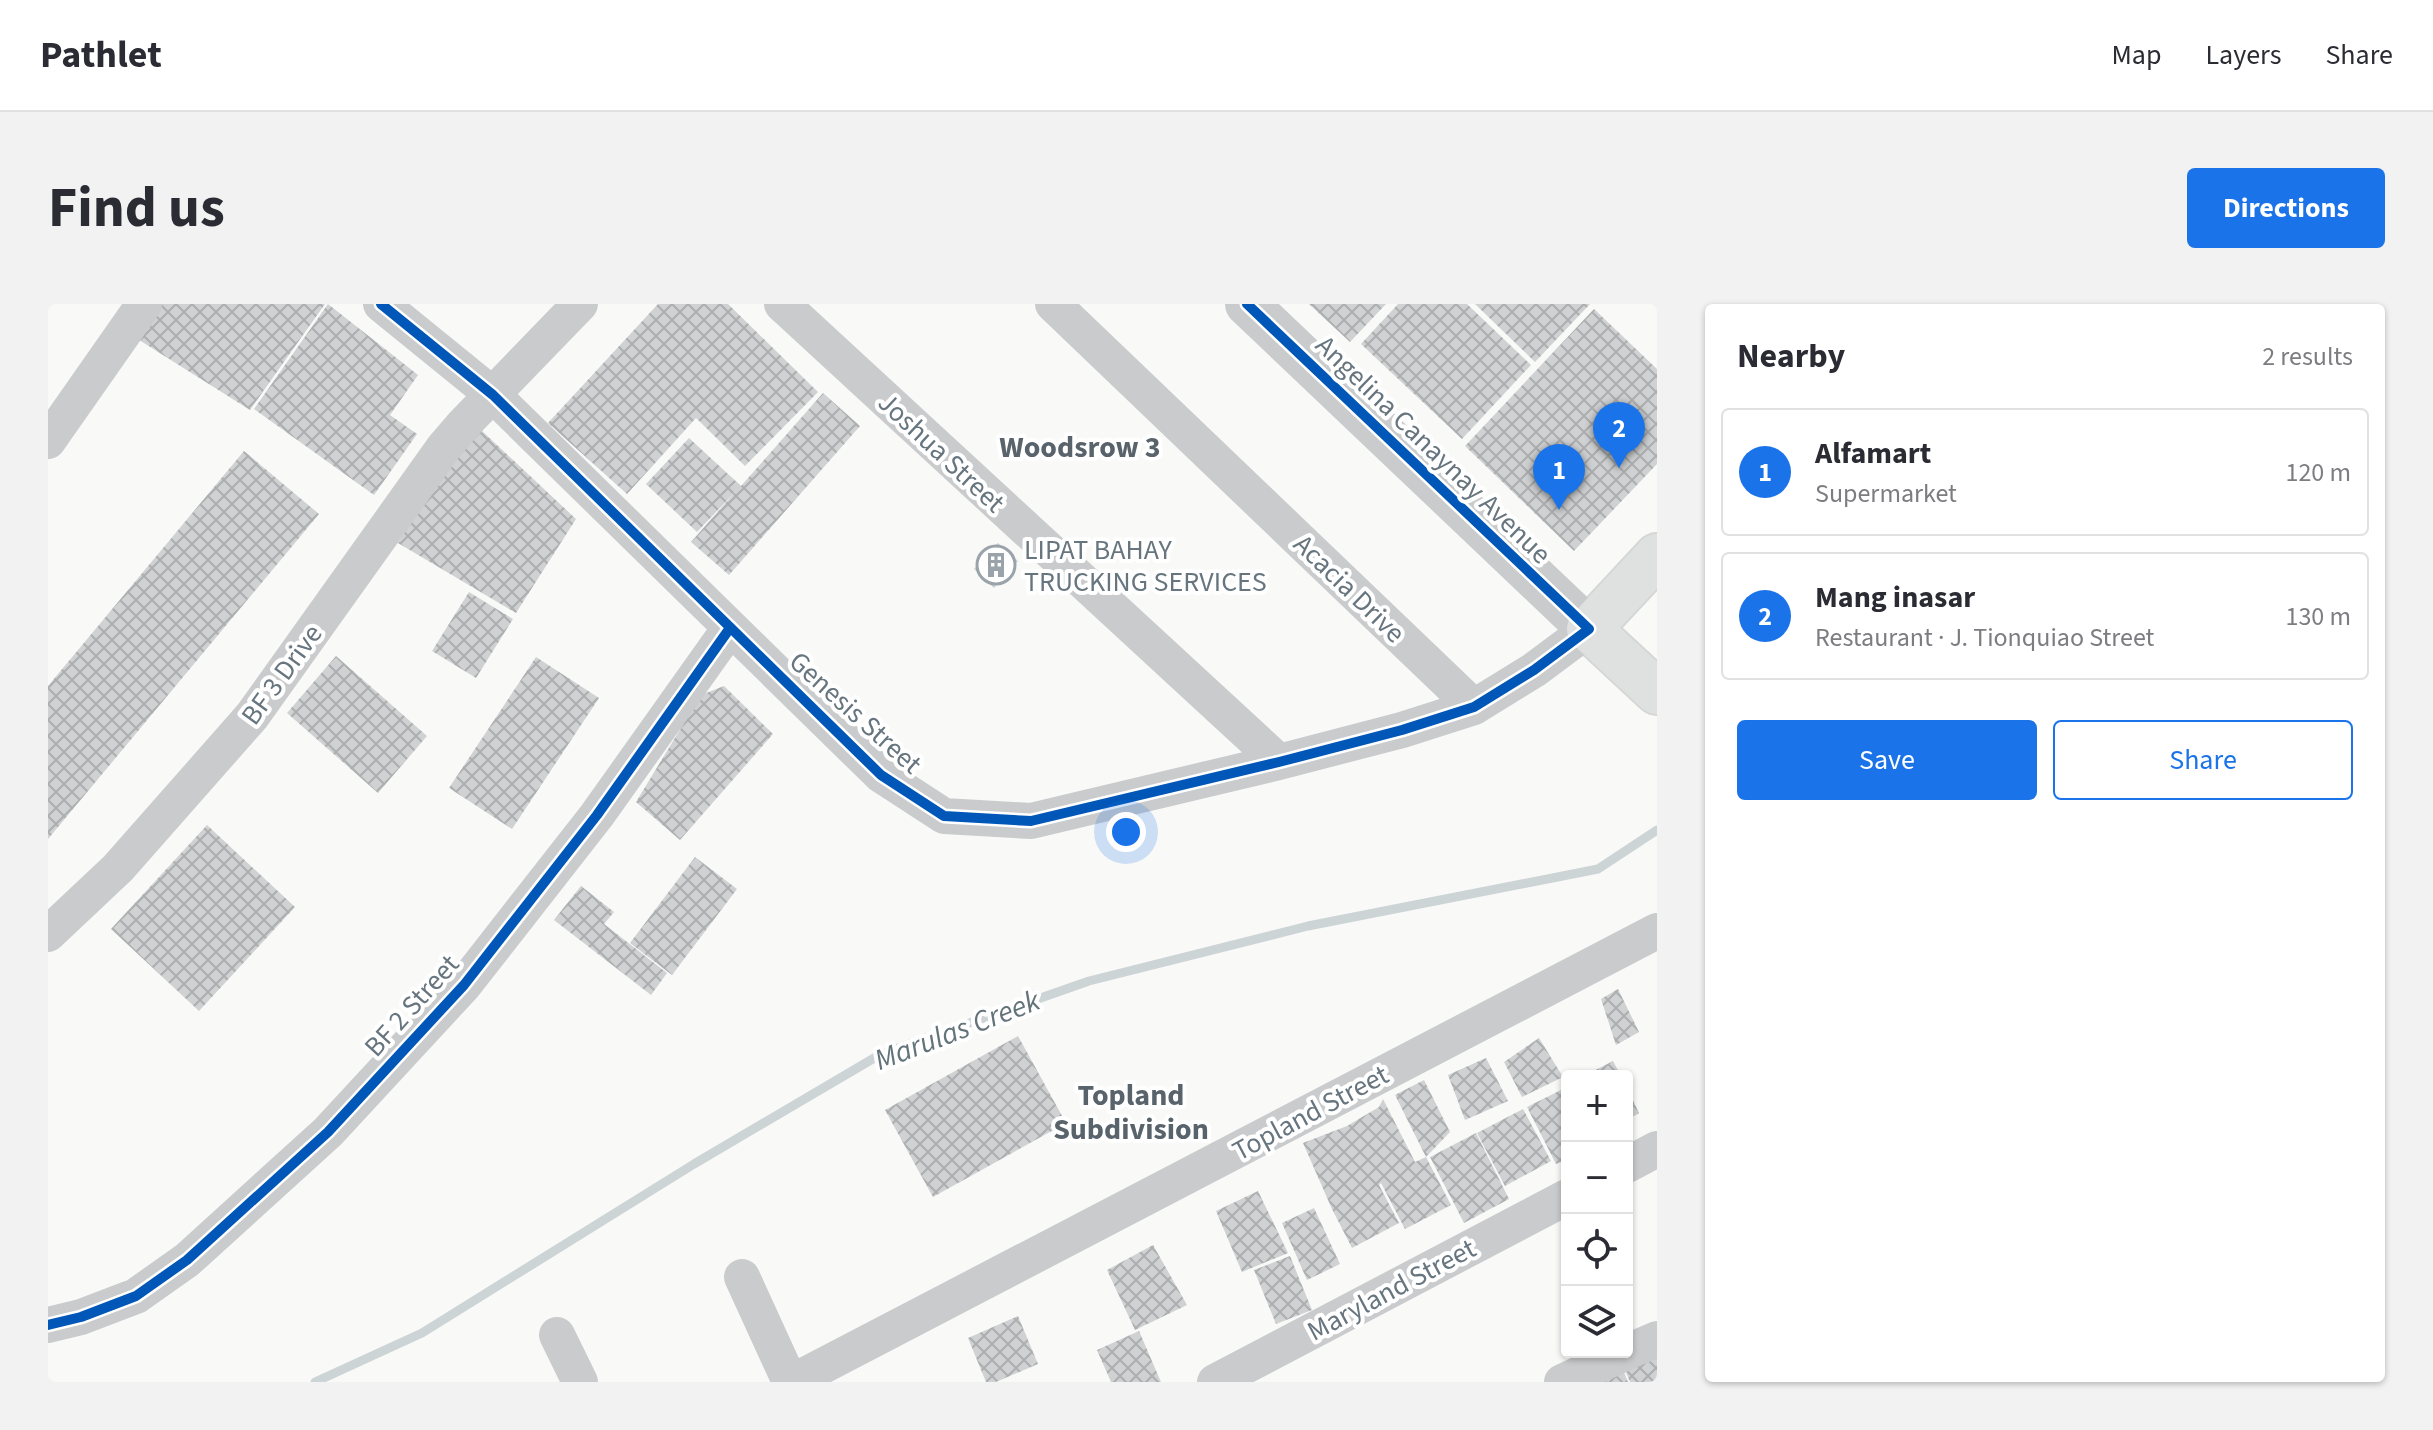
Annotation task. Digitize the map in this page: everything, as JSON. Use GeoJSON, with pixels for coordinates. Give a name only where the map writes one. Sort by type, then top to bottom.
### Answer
{"type":"FeatureCollection","features":[{"type":"Feature","properties":{"kind":"main road"},"geometry":{"type":"LineString","coordinates":[[1589,629],[1657,556]]}},
{"type":"Feature","properties":{"kind":"main road","name":"Angelina Canaynay Avenue"},"geometry":{"type":"LineString","coordinates":[[1589,629],[1657,692]]}},
{"type":"Feature","properties":{"kind":"street"},"geometry":{"type":"LineString","coordinates":[[48,441],[144,304]]}},
{"type":"Feature","properties":{"kind":"street","name":"Genesis Street"},"geometry":{"type":"LineString","coordinates":[[381,304],[493,395],[881,775],[944,816],[1031,821],[1402,730],[1474,707],[1534,670],[1589,629]]}},
{"type":"Feature","properties":{"kind":"street","name":"BF 3 Drive"},"geometry":{"type":"LineString","coordinates":[[48,934],[118,868],[252,716],[444,447],[580,304]]}},
{"type":"Feature","properties":{"kind":"street","name":"Joshua Street"},"geometry":{"type":"LineString","coordinates":[[782,304],[1279,762]]}},
{"type":"Feature","properties":{"kind":"street","name":"Acacia Drive"},"geometry":{"type":"LineString","coordinates":[[1053,304],[1474,707]]}},
{"type":"Feature","properties":{"kind":"street","name":"Angelina Canaynay Avenue"},"geometry":{"type":"LineString","coordinates":[[1247,304],[1589,629]]}},
{"type":"Feature","properties":{"kind":"street","name":"BF 2 Street"},"geometry":{"type":"LineString","coordinates":[[48,1325],[136,1296],[187,1260],[328,1132],[464,985],[597,815],[730,628]]}},
{"type":"Feature","properties":{"kind":"street","name":"Topland Street"},"geometry":{"type":"LineString","coordinates":[[791,1382],[1657,931]]}},
{"type":"Feature","properties":{"kind":"street"},"geometry":{"type":"LineString","coordinates":[[1633,1162],[1657,1149]]}},
{"type":"Feature","properties":{"kind":"street","name":"Maryland Street"},"geometry":{"type":"LineString","coordinates":[[1215,1382],[1561,1200]]}},
{"type":"Feature","properties":{"kind":"street"},"geometry":{"type":"LineString","coordinates":[[742,1277],[791,1382]]}},
{"type":"Feature","properties":{"kind":"street"},"geometry":{"type":"LineString","coordinates":[[557,1335],[580,1382]]}},
{"type":"Feature","properties":{"kind":"street"},"geometry":{"type":"LineString","coordinates":[[1633,1349],[1657,1339]]}},
{"type":"Feature","properties":{"kind":"street"},"geometry":{"type":"LineString","coordinates":[[1577,1378],[1615,1358]]}},
{"type":"Feature","properties":{"kind":"building"},"geometry":{"type":"Polygon","coordinates":[[[157,304],[325,304],[250,410],[136,338],[157,304]]]}},
{"type":"Feature","properties":{"kind":"building"},"geometry":{"type":"Polygon","coordinates":[[[328,304],[418,375],[390,415],[417,434],[374,495],[254,409],[328,304]]]}},
{"type":"Feature","properties":{"kind":"building"},"geometry":{"type":"Polygon","coordinates":[[[658,304],[728,304],[818,392],[745,466],[696,418],[627,494],[548,423],[658,304]]]}},
{"type":"Feature","properties":{"kind":"building"},"geometry":{"type":"Polygon","coordinates":[[[1309,304],[1386,304],[1350,342],[1309,304]]]}},
{"type":"Feature","properties":{"kind":"building"},"geometry":{"type":"Polygon","coordinates":[[[1398,304],[1467,304],[1531,365],[1462,439],[1361,344],[1398,304]]]}},
{"type":"Feature","properties":{"kind":"building"},"geometry":{"type":"Polygon","coordinates":[[[1475,304],[1590,304],[1535,362],[1475,304]]]}},
{"type":"Feature","properties":{"kind":"building"},"geometry":{"type":"Polygon","coordinates":[[[1594,309],[1657,369],[1657,464],[1574,551],[1465,446],[1594,309]]]}},
{"type":"Feature","properties":{"kind":"building"},"geometry":{"type":"Polygon","coordinates":[[[823,393],[860,426],[729,575],[691,542],[737,490],[697,532],[646,484],[689,438],[741,486],[823,393]]]}},
{"type":"Feature","properties":{"kind":"building"},"geometry":{"type":"Polygon","coordinates":[[[480,429],[576,519],[516,613],[398,543],[462,439],[480,429]]]}},
{"type":"Feature","properties":{"kind":"building"},"geometry":{"type":"Polygon","coordinates":[[[244,451],[319,514],[48,839],[48,686],[244,451]]]}},
{"type":"Feature","properties":{"kind":"building","name":"LIPAT BAHAY TRUCKING SERVICES"},"geometry":{"type":"Polygon","coordinates":[[[998,543],[1018,561],[994,588],[974,569],[998,543]]]}},
{"type":"Feature","properties":{"kind":"building"},"geometry":{"type":"Polygon","coordinates":[[[469,592],[513,619],[476,678],[432,651],[469,592]]]}},
{"type":"Feature","properties":{"kind":"building"},"geometry":{"type":"Polygon","coordinates":[[[336,656],[427,736],[378,793],[287,713],[336,656]]]}},
{"type":"Feature","properties":{"kind":"building"},"geometry":{"type":"Polygon","coordinates":[[[536,657],[599,698],[512,829],[449,788],[536,657]]]}},
{"type":"Feature","properties":{"kind":"building"},"geometry":{"type":"Polygon","coordinates":[[[724,686],[773,734],[680,840],[636,802],[701,695],[724,686]]]}},
{"type":"Feature","properties":{"kind":"building"},"geometry":{"type":"Polygon","coordinates":[[[207,825],[295,907],[199,1011],[111,929],[207,825]]]}},
{"type":"Feature","properties":{"kind":"building"},"geometry":{"type":"Polygon","coordinates":[[[695,857],[737,889],[672,975],[630,943],[695,857]]]}},
{"type":"Feature","properties":{"kind":"building"},"geometry":{"type":"Polygon","coordinates":[[[581,886],[614,912],[604,924],[667,973],[651,995],[554,920],[581,886]]]}},
{"type":"Feature","properties":{"kind":"building"},"geometry":{"type":"Polygon","coordinates":[[[1618,989],[1639,1032],[1616,1045],[1601,999],[1618,989]]]}},
{"type":"Feature","properties":{"kind":"building"},"geometry":{"type":"Polygon","coordinates":[[[1018,1036],[1066,1123],[933,1197],[885,1110],[1018,1036]]]}},
{"type":"Feature","properties":{"kind":"building"},"geometry":{"type":"Polygon","coordinates":[[[1539,1038],[1561,1078],[1522,1097],[1504,1062],[1539,1038]]]}},
{"type":"Feature","properties":{"kind":"building"},"geometry":{"type":"Polygon","coordinates":[[[1486,1058],[1508,1101],[1465,1120],[1448,1075],[1486,1058]]]}},
{"type":"Feature","properties":{"kind":"building"},"geometry":{"type":"Polygon","coordinates":[[[1613,1061],[1618,1070],[1596,1070],[1613,1061]]]}},
{"type":"Feature","properties":{"kind":"building"},"geometry":{"type":"Polygon","coordinates":[[[1424,1080],[1450,1132],[1426,1157],[1395,1095],[1424,1080]]]}},
{"type":"Feature","properties":{"kind":"building"},"geometry":{"type":"Polygon","coordinates":[[[1561,1090],[1561,1162],[1556,1164],[1527,1107],[1561,1090]]]}},
{"type":"Feature","properties":{"kind":"building"},"geometry":{"type":"Polygon","coordinates":[[[1383,1099],[1415,1162],[1426,1157],[1451,1205],[1405,1229],[1381,1183],[1379,1185],[1399,1223],[1352,1248],[1303,1143],[1347,1126],[1379,1107],[1383,1099]]]}},
{"type":"Feature","properties":{"kind":"building"},"geometry":{"type":"Polygon","coordinates":[[[1633,1100],[1639,1113],[1633,1116],[1633,1100]]]}},
{"type":"Feature","properties":{"kind":"building"},"geometry":{"type":"Polygon","coordinates":[[[1523,1109],[1551,1161],[1505,1186],[1477,1133],[1523,1109]]]}},
{"type":"Feature","properties":{"kind":"building"},"geometry":{"type":"Polygon","coordinates":[[[1476,1133],[1509,1199],[1464,1223],[1430,1157],[1476,1133]]]}},
{"type":"Feature","properties":{"kind":"building"},"geometry":{"type":"Polygon","coordinates":[[[1258,1191],[1288,1253],[1242,1272],[1216,1211],[1258,1191]]]}},
{"type":"Feature","properties":{"kind":"building"},"geometry":{"type":"Polygon","coordinates":[[[1314,1208],[1340,1264],[1307,1280],[1282,1223],[1314,1208]]]}},
{"type":"Feature","properties":{"kind":"building"},"geometry":{"type":"Polygon","coordinates":[[[1153,1245],[1187,1305],[1135,1330],[1107,1270],[1153,1245]]]}},
{"type":"Feature","properties":{"kind":"building"},"geometry":{"type":"Polygon","coordinates":[[[1290,1256],[1312,1310],[1276,1324],[1254,1270],[1290,1256]]]}},
{"type":"Feature","properties":{"kind":"building"},"geometry":{"type":"Polygon","coordinates":[[[1018,1316],[1038,1364],[996,1382],[986,1382],[968,1338],[1018,1316]]]}},
{"type":"Feature","properties":{"kind":"building"},"geometry":{"type":"Polygon","coordinates":[[[1139,1331],[1161,1382],[1111,1382],[1097,1350],[1139,1331]]]}},
{"type":"Feature","properties":{"kind":"building"},"geometry":{"type":"Polygon","coordinates":[[[1657,1357],[1657,1382],[1630,1382],[1625,1370],[1657,1357]]]}},
{"type":"Feature","properties":{"kind":"building"},"geometry":{"type":"Polygon","coordinates":[[[1624,1372],[1628,1382],[1597,1382],[1624,1372]]]}},
{"type":"Feature","properties":{"kind":"waterway","name":"Marulas Creek"},"geometry":{"type":"LineString","coordinates":[[315,1382],[422,1333],[694,1164],[881,1054],[1089,981],[1308,926],[1598,869],[1657,830]]}},
{"type":"Feature","properties":{"kind":"cycle path"},"geometry":{"type":"LineString","coordinates":[[381,304],[493,395],[881,775],[944,816],[1031,821],[1279,762],[1402,730],[1474,707],[1534,670],[1589,629],[1247,304]]}},
{"type":"Feature","properties":{"kind":"cycle path"},"geometry":{"type":"LineString","coordinates":[[48,1325],[81,1317],[136,1296],[187,1260],[328,1132],[464,985],[597,815],[730,628]]}},
{"type":"Feature","properties":{"kind":"place","name":"Mang inasar"},"geometry":{"type":"Point","coordinates":[1619,468]}},
{"type":"Feature","properties":{"kind":"place","name":"Alfamart"},"geometry":{"type":"Point","coordinates":[1559,510]}},
{"type":"Feature","properties":{"kind":"place","name":"LIPAT BAHAY TRUCKING SERVICES"},"geometry":{"type":"Point","coordinates":[996,565]}},
{"type":"Feature","properties":{"kind":"district","name":"Woodsrow 3"},"geometry":{"type":"Point","coordinates":[1080,447]}},
{"type":"Feature","properties":{"kind":"district","name":"Topland Subdivision"},"geometry":{"type":"Point","coordinates":[1131,1112]}}]}
